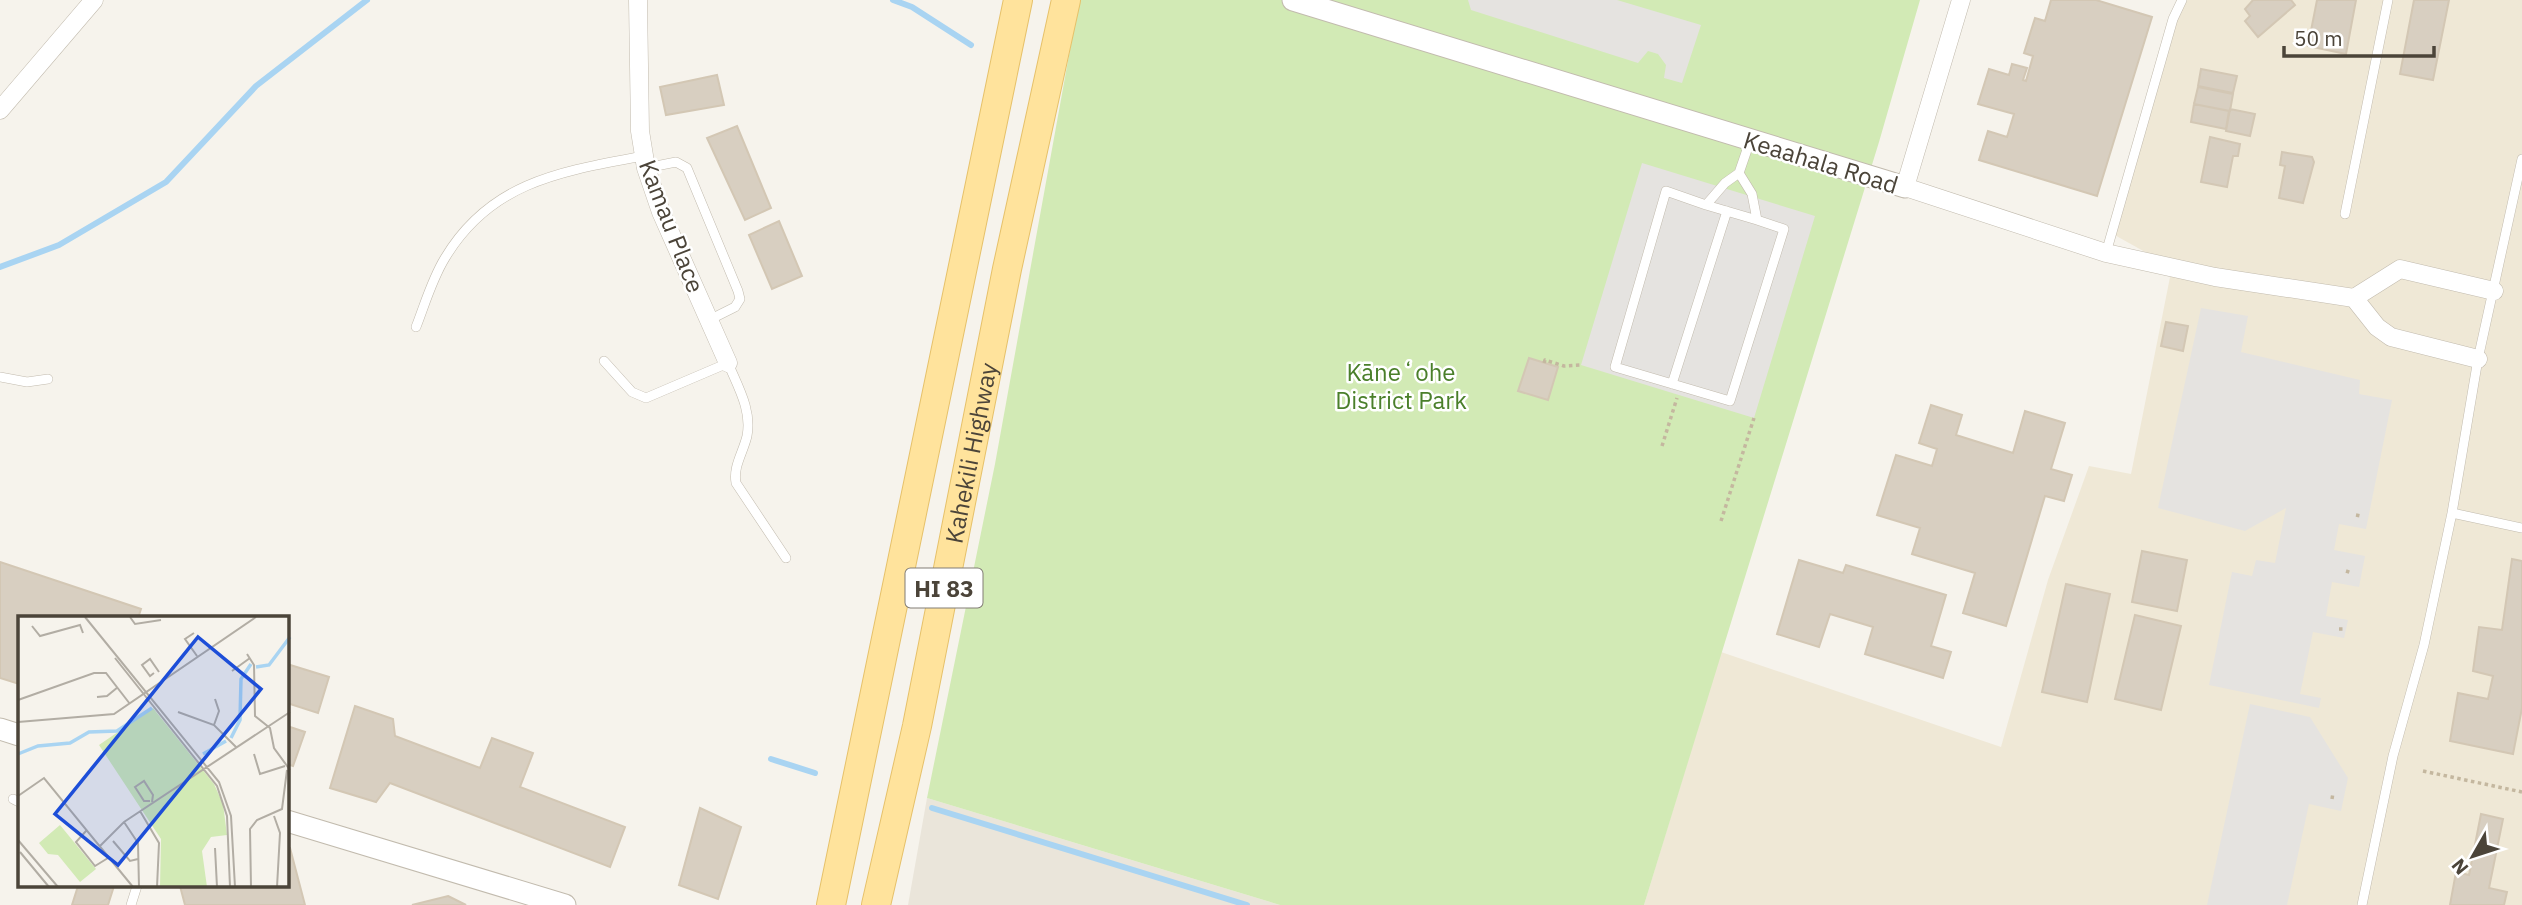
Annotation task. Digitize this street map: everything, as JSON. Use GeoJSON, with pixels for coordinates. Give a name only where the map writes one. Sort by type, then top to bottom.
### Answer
{"type":"FeatureCollection","features":[{"type":"Feature","properties":{"kind":"main road","name":"Kahekili Highway"},"geometry":{"type":"LineString","coordinates":[[831,905],[1018,0]]}},
{"type":"Feature","properties":{"kind":"main road","name":"Kahekili Highway"},"geometry":{"type":"LineString","coordinates":[[876,905],[917,726],[1007,269],[1066,0]]}},
{"type":"Feature","properties":{"kind":"street"},"geometry":{"type":"LineString","coordinates":[[0,110],[93,0]]}},
{"type":"Feature","properties":{"kind":"street","name":"Kamau Place"},"geometry":{"type":"LineString","coordinates":[[638,0],[645,162],[657,201],[728,363]]}},
{"type":"Feature","properties":{"kind":"street","name":"Keaahala Road"},"geometry":{"type":"LineString","coordinates":[[1293,0],[1905,187],[2106,253],[2215,277],[2354,298]]}},
{"type":"Feature","properties":{"kind":"street"},"geometry":{"type":"LineString","coordinates":[[1905,187],[1961,0]]}},
{"type":"Feature","properties":{"kind":"street"},"geometry":{"type":"LineString","coordinates":[[2478,359],[2391,337],[2378,327],[2354,298],[2400,269],[2494,291]]}},
{"type":"Feature","properties":{"kind":"street"},"geometry":{"type":"LineString","coordinates":[[0,729],[18,735]]}},
{"type":"Feature","properties":{"kind":"street"},"geometry":{"type":"LineString","coordinates":[[289,822],[565,905]]}},
{"type":"Feature","properties":{"kind":"lane"},"geometry":{"type":"LineString","coordinates":[[2106,253],[2174,19],[2182,0]]}},
{"type":"Feature","properties":{"kind":"lane"},"geometry":{"type":"LineString","coordinates":[[2345,214],[2388,0]]}},
{"type":"Feature","properties":{"kind":"lane"},"geometry":{"type":"LineString","coordinates":[[1706,205],[1725,183],[1740,173],[1750,141]]}},
{"type":"Feature","properties":{"kind":"lane"},"geometry":{"type":"LineString","coordinates":[[2362,905],[2393,756],[2424,645],[2452,513],[2478,359],[2522,159]]}},
{"type":"Feature","properties":{"kind":"lane"},"geometry":{"type":"LineString","coordinates":[[416,327],[445,257],[489,207],[527,184],[548,175],[645,162],[676,162],[687,168],[738,290],[740,299],[735,306],[709,320]]}},
{"type":"Feature","properties":{"kind":"lane"},"geometry":{"type":"LineString","coordinates":[[1740,173],[1752,194],[1757,220]]}},
{"type":"Feature","properties":{"kind":"lane"},"geometry":{"type":"LineString","coordinates":[[1666,191],[1727,211],[1784,229],[1730,401],[1615,367],[1666,191]]}},
{"type":"Feature","properties":{"kind":"lane"},"geometry":{"type":"LineString","coordinates":[[1672,384],[1727,211]]}},
{"type":"Feature","properties":{"kind":"lane"},"geometry":{"type":"LineString","coordinates":[[604,361],[632,392],[646,398],[728,363],[745,402],[748,422],[735,469],[736,483],[786,558]]}},
{"type":"Feature","properties":{"kind":"lane"},"geometry":{"type":"LineString","coordinates":[[0,377],[27,382],[48,379]]}},
{"type":"Feature","properties":{"kind":"lane"},"geometry":{"type":"LineString","coordinates":[[2452,513],[2522,528]]}},
{"type":"Feature","properties":{"kind":"lane"},"geometry":{"type":"LineString","coordinates":[[131,905],[136,888]]}},
{"type":"Feature","properties":{"kind":"path"},"geometry":{"type":"LineString","coordinates":[[1544,363],[1545,360],[1564,366],[1581,365]]}},
{"type":"Feature","properties":{"kind":"path"},"geometry":{"type":"LineString","coordinates":[[1662,446],[1678,394]]}},
{"type":"Feature","properties":{"kind":"path"},"geometry":{"type":"LineString","coordinates":[[1721,522],[1754,418]]}},
{"type":"Feature","properties":{"kind":"path"},"geometry":{"type":"LineString","coordinates":[[2346,571],[2352,573]]}},
{"type":"Feature","properties":{"kind":"path"},"geometry":{"type":"LineString","coordinates":[[2339,629],[2345,629]]}},
{"type":"Feature","properties":{"kind":"path"},"geometry":{"type":"LineString","coordinates":[[2423,771],[2522,792]]}},
{"type":"Feature","properties":{"kind":"path"},"geometry":{"type":"LineString","coordinates":[[2332,799],[2333,793]]}},
{"type":"Feature","properties":{"kind":"shaded area"},"geometry":{"type":"Polygon","coordinates":[[[1468,0],[1617,0],[1701,25],[1682,83],[1664,78],[1666,65],[1658,54],[1648,51],[1638,63],[1471,10],[1468,0]]]}},
{"type":"Feature","properties":{"kind":"shaded area"},"geometry":{"type":"Polygon","coordinates":[[[2183,0],[2522,0],[2522,905],[1644,905],[1721,652],[2001,747],[2048,580],[2089,466],[2131,474],[2172,267],[2111,233],[2183,0]]]}},
{"type":"Feature","properties":{"kind":"shaded area"},"geometry":{"type":"Polygon","coordinates":[[[1642,163],[1815,216],[1754,418],[1581,365],[1642,163]]]}},
{"type":"Feature","properties":{"kind":"shaded area"},"geometry":{"type":"Polygon","coordinates":[[[2201,308],[2248,316],[2241,352],[2360,380],[2359,394],[2392,400],[2366,529],[2339,524],[2334,550],[2365,556],[2359,587],[2332,582],[2326,616],[2348,620],[2344,638],[2313,632],[2300,694],[2321,698],[2319,708],[2209,685],[2232,572],[2252,576],[2256,560],[2275,563],[2286,508],[2245,531],[2158,508],[2201,308]]]}},
{"type":"Feature","properties":{"kind":"shaded area"},"geometry":{"type":"Polygon","coordinates":[[[2250,704],[2310,717],[2348,778],[2341,811],[2309,804],[2287,905],[2207,905],[2250,704]]]}},
{"type":"Feature","properties":{"kind":"shaded area"},"geometry":{"type":"Polygon","coordinates":[[[927,798],[1280,905],[908,905],[927,798]]]}},
{"type":"Feature","properties":{"kind":"green space","name":"Kāneʻohe District Park"},"geometry":{"type":"Polygon","coordinates":[[[1079,0],[1920,0],[1879,142],[1644,905],[1280,905],[927,798],[995,464],[1079,0]]]}},
{"type":"Feature","properties":{"kind":"building"},"geometry":{"type":"Polygon","coordinates":[[[2051,0],[2096,0],[2152,17],[2097,196],[1979,160],[1988,131],[2007,137],[2014,114],[1978,104],[1989,69],[2009,75],[2012,64],[2027,68],[2023,80],[2026,81],[2033,56],[2024,53],[2035,18],[2045,21],[2051,0]]]}},
{"type":"Feature","properties":{"kind":"building"},"geometry":{"type":"Polygon","coordinates":[[[2253,0],[2291,0],[2295,5],[2258,37],[2245,21],[2250,16],[2245,9],[2253,0]]]}},
{"type":"Feature","properties":{"kind":"building"},"geometry":{"type":"Polygon","coordinates":[[[2317,0],[2356,0],[2346,54],[2308,46],[2317,0]]]}},
{"type":"Feature","properties":{"kind":"building"},"geometry":{"type":"Polygon","coordinates":[[[2414,0],[2449,0],[2433,80],[2400,74],[2414,0]]]}},
{"type":"Feature","properties":{"kind":"building"},"geometry":{"type":"Polygon","coordinates":[[[2201,69],[2237,76],[2233,93],[2198,86],[2201,69]]]}},
{"type":"Feature","properties":{"kind":"building"},"geometry":{"type":"Polygon","coordinates":[[[717,75],[724,105],[666,115],[660,87],[717,75]]]}},
{"type":"Feature","properties":{"kind":"building"},"geometry":{"type":"Polygon","coordinates":[[[2198,87],[2233,94],[2230,111],[2194,104],[2198,87]]]}},
{"type":"Feature","properties":{"kind":"building"},"geometry":{"type":"Polygon","coordinates":[[[2194,104],[2229,111],[2226,129],[2191,122],[2194,104]]]}},
{"type":"Feature","properties":{"kind":"building"},"geometry":{"type":"Polygon","coordinates":[[[2230,109],[2255,114],[2250,136],[2226,131],[2230,109]]]}},
{"type":"Feature","properties":{"kind":"building"},"geometry":{"type":"Polygon","coordinates":[[[737,126],[771,208],[745,220],[707,138],[737,126]]]}},
{"type":"Feature","properties":{"kind":"building"},"geometry":{"type":"Polygon","coordinates":[[[2210,137],[2240,144],[2238,156],[2233,156],[2227,187],[2201,182],[2210,137]]]}},
{"type":"Feature","properties":{"kind":"building"},"geometry":{"type":"Polygon","coordinates":[[[2282,152],[2312,157],[2314,162],[2303,203],[2279,198],[2285,166],[2280,165],[2282,152]]]}},
{"type":"Feature","properties":{"kind":"building"},"geometry":{"type":"Polygon","coordinates":[[[779,221],[802,276],[772,289],[749,235],[779,221]]]}},
{"type":"Feature","properties":{"kind":"building"},"geometry":{"type":"Polygon","coordinates":[[[2166,322],[2188,326],[2183,351],[2161,346],[2166,322]]]}},
{"type":"Feature","properties":{"kind":"building"},"geometry":{"type":"Polygon","coordinates":[[[1529,358],[1558,367],[1548,400],[1518,391],[1529,358]]]}},
{"type":"Feature","properties":{"kind":"building"},"geometry":{"type":"Polygon","coordinates":[[[1931,405],[1962,415],[1956,435],[2013,453],[2025,411],[2065,423],[2051,469],[2072,475],[2064,501],[2045,496],[2006,626],[1963,613],[1975,573],[1912,554],[1920,528],[1877,515],[1896,455],[1932,466],[1937,449],[1919,443],[1931,405]]]}},
{"type":"Feature","properties":{"kind":"building"},"geometry":{"type":"Polygon","coordinates":[[[2142,551],[2187,560],[2177,611],[2132,602],[2142,551]]]}},
{"type":"Feature","properties":{"kind":"building"},"geometry":{"type":"Polygon","coordinates":[[[2512,559],[2522,561],[2522,708],[2513,754],[2450,741],[2458,693],[2488,699],[2493,676],[2473,671],[2479,627],[2502,630],[2512,559]]]}},
{"type":"Feature","properties":{"kind":"building"},"geometry":{"type":"Polygon","coordinates":[[[1799,560],[1843,573],[1846,565],[1946,595],[1931,646],[1951,652],[1943,678],[1865,654],[1873,627],[1830,614],[1819,647],[1777,634],[1799,560]]]}},
{"type":"Feature","properties":{"kind":"building"},"geometry":{"type":"Polygon","coordinates":[[[0,562],[141,609],[139,616],[18,616],[18,684],[0,678],[0,562]]]}},
{"type":"Feature","properties":{"kind":"building"},"geometry":{"type":"Polygon","coordinates":[[[2066,584],[2110,594],[2087,702],[2042,692],[2066,584]]]}},
{"type":"Feature","properties":{"kind":"building"},"geometry":{"type":"Polygon","coordinates":[[[2135,615],[2181,626],[2161,710],[2115,699],[2135,615]]]}},
{"type":"Feature","properties":{"kind":"building"},"geometry":{"type":"Polygon","coordinates":[[[289,665],[329,677],[318,713],[289,704],[289,665]]]}},
{"type":"Feature","properties":{"kind":"building"},"geometry":{"type":"Polygon","coordinates":[[[355,706],[393,719],[395,736],[480,768],[492,738],[533,753],[520,787],[625,827],[610,867],[390,783],[376,802],[330,788],[355,706]]]}},
{"type":"Feature","properties":{"kind":"building"},"geometry":{"type":"Polygon","coordinates":[[[289,727],[305,732],[293,766],[289,765],[289,727]]]}},
{"type":"Feature","properties":{"kind":"building"},"geometry":{"type":"Polygon","coordinates":[[[700,808],[741,827],[718,899],[679,885],[700,808]]]}},
{"type":"Feature","properties":{"kind":"building"},"geometry":{"type":"Polygon","coordinates":[[[2481,814],[2503,819],[2489,888],[2507,892],[2504,905],[2450,905],[2456,872],[2469,875],[2481,814]]]}},
{"type":"Feature","properties":{"kind":"building"},"geometry":{"type":"Polygon","coordinates":[[[290,848],[305,905],[185,905],[181,888],[289,888],[290,848]]]}},
{"type":"Feature","properties":{"kind":"building"},"geometry":{"type":"Polygon","coordinates":[[[77,888],[113,888],[108,905],[72,905],[77,888]]]}},
{"type":"Feature","properties":{"kind":"building"},"geometry":{"type":"Polygon","coordinates":[[[448,896],[466,905],[412,905],[448,896]]]}},
{"type":"Feature","properties":{"kind":"waterway"},"geometry":{"type":"LineString","coordinates":[[0,267],[59,245],[166,182],[256,86],[367,0]]}},
{"type":"Feature","properties":{"kind":"waterway"},"geometry":{"type":"LineString","coordinates":[[893,0],[912,7],[971,45]]}},
{"type":"Feature","properties":{"kind":"waterway"},"geometry":{"type":"LineString","coordinates":[[771,759],[815,773]]}},
{"type":"Feature","properties":{"kind":"waterway"},"geometry":{"type":"LineString","coordinates":[[932,808],[1247,905]]}}]}
